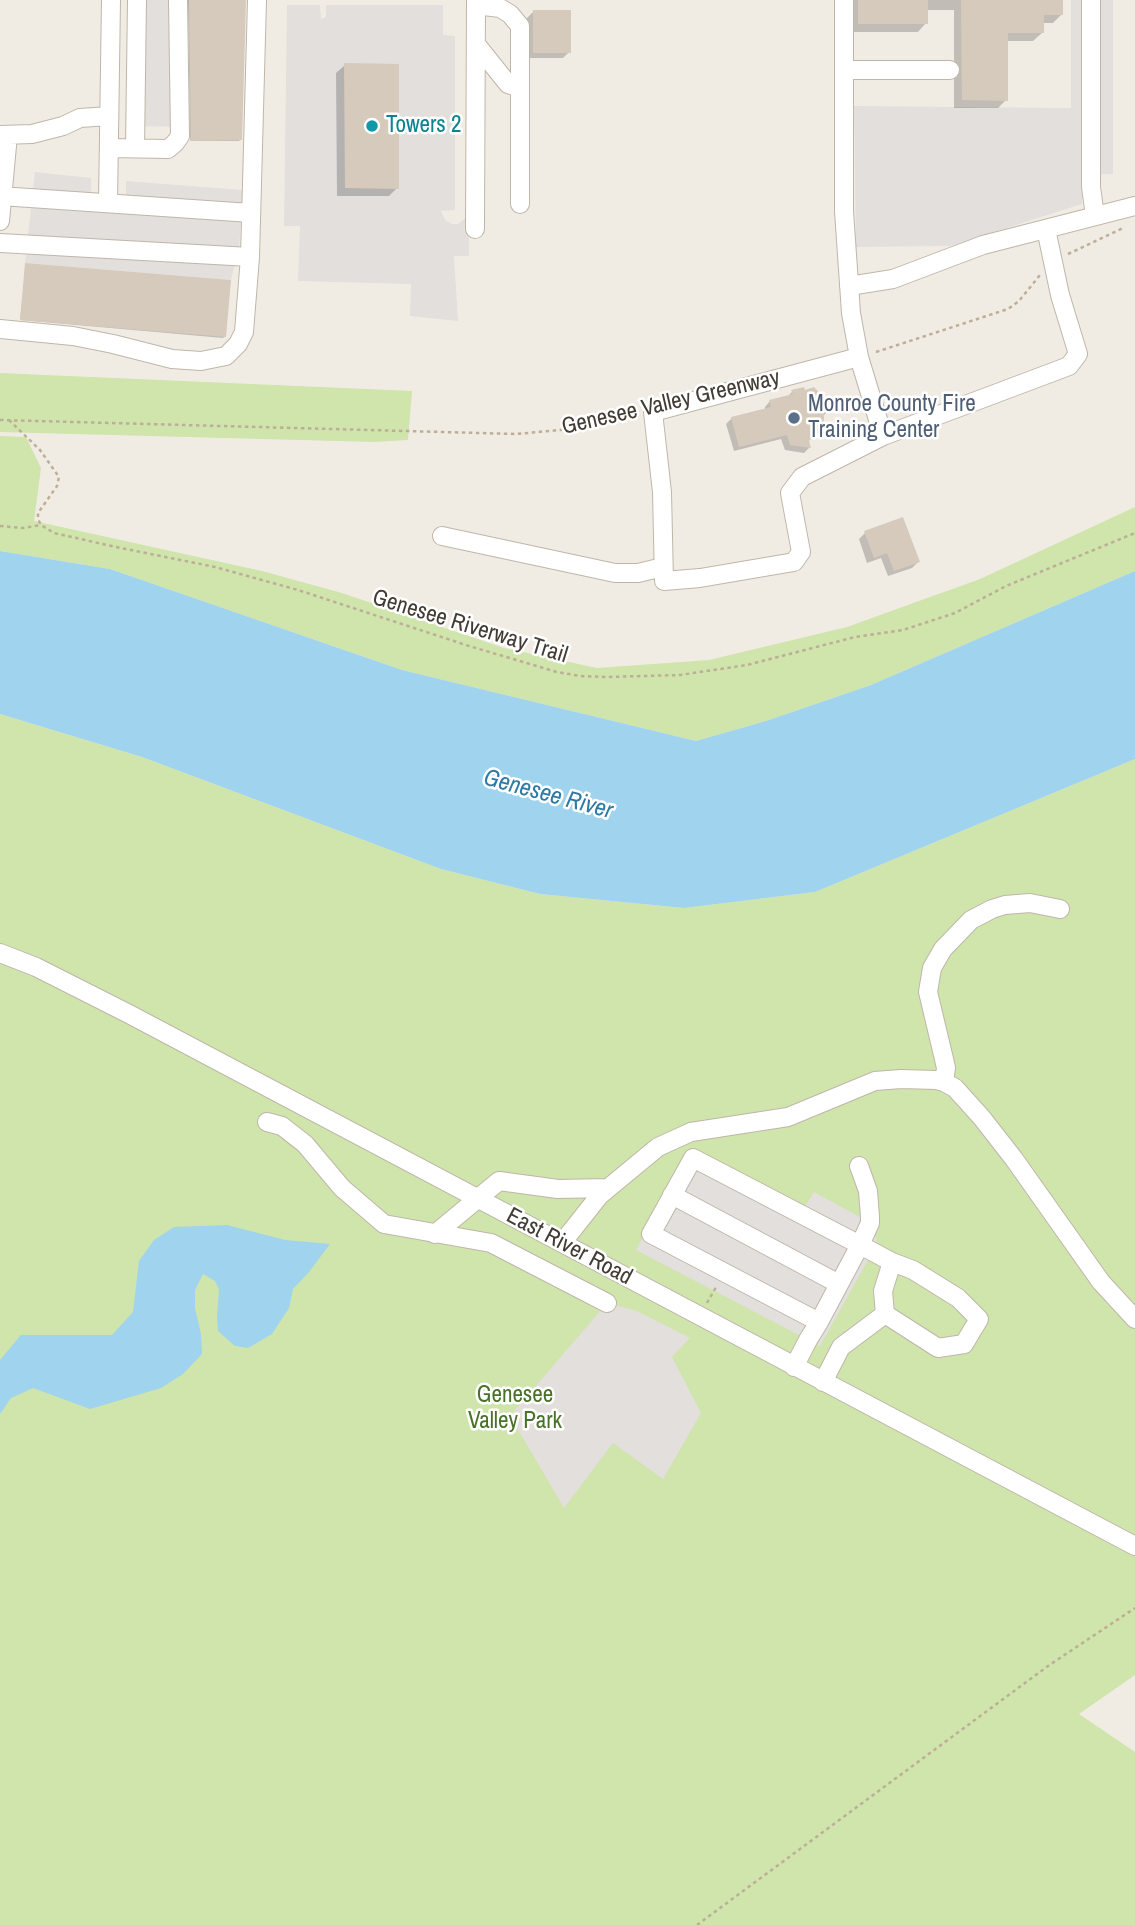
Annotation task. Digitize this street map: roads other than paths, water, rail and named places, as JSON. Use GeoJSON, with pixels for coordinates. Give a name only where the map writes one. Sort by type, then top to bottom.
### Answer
{"type":"FeatureCollection","features":[{"type":"Feature","properties":{"kind":"street"},"geometry":{"type":"LineString","coordinates":[[108,203],[111,0]]}},
{"type":"Feature","properties":{"kind":"street"},"geometry":{"type":"LineString","coordinates":[[135,148],[137,0]]}},
{"type":"Feature","properties":{"kind":"street"},"geometry":{"type":"LineString","coordinates":[[109,148],[168,149],[176,144],[180,136],[178,0]]}},
{"type":"Feature","properties":{"kind":"street"},"geometry":{"type":"LineString","coordinates":[[0,329],[87,339],[172,359],[201,360],[226,356],[238,344],[244,332],[250,257],[257,0]]}},
{"type":"Feature","properties":{"kind":"street"},"geometry":{"type":"LineString","coordinates":[[844,0],[845,220],[849,286],[859,357],[883,436]]}},
{"type":"Feature","properties":{"kind":"street"},"geometry":{"type":"LineString","coordinates":[[1091,0],[1091,195],[1095,216]]}},
{"type":"Feature","properties":{"kind":"street"},"geometry":{"type":"LineString","coordinates":[[475,229],[476,3],[500,8],[510,14],[520,26],[520,204]]}},
{"type":"Feature","properties":{"kind":"street"},"geometry":{"type":"LineString","coordinates":[[476,44],[508,84],[520,88]]}},
{"type":"Feature","properties":{"kind":"street"},"geometry":{"type":"LineString","coordinates":[[844,69],[950,70]]}},
{"type":"Feature","properties":{"kind":"street"},"geometry":{"type":"LineString","coordinates":[[0,221],[4,135],[32,134],[88,116],[109,116]]}},
{"type":"Feature","properties":{"kind":"street"},"geometry":{"type":"LineString","coordinates":[[1,196],[251,213]]}},
{"type":"Feature","properties":{"kind":"street"},"geometry":{"type":"LineString","coordinates":[[849,286],[893,279],[975,248],[1135,206]]}},
{"type":"Feature","properties":{"kind":"street"},"geometry":{"type":"LineString","coordinates":[[442,536],[615,573],[638,573],[663,567],[664,581],[700,578],[794,562],[801,552],[790,493],[802,477],[883,436],[1069,366],[1077,354],[1060,295],[1046,229]]}},
{"type":"Feature","properties":{"kind":"street"},"geometry":{"type":"LineString","coordinates":[[0,243],[250,257]]}},
{"type":"Feature","properties":{"kind":"street","name":"Genesee Valley Greenway"},"geometry":{"type":"LineString","coordinates":[[663,567],[662,492],[653,412],[859,357]]}},
{"type":"Feature","properties":{"kind":"street"},"geometry":{"type":"LineString","coordinates":[[944,1082],[946,1068],[928,992],[932,968],[943,950],[971,920],[992,909],[1004,905],[1030,904],[1060,909]]}},
{"type":"Feature","properties":{"kind":"street","name":"East River Road"},"geometry":{"type":"LineString","coordinates":[[0,953],[36,967],[90,994],[1135,1546]]}},
{"type":"Feature","properties":{"kind":"street"},"geometry":{"type":"LineString","coordinates":[[562,1243],[608,1188],[658,1147],[691,1132],[788,1117],[875,1080],[944,1082],[955,1088],[1006,1147],[1091,1269],[1135,1319]]}},
{"type":"Feature","properties":{"kind":"street"},"geometry":{"type":"LineString","coordinates":[[267,1122],[282,1126],[305,1144],[342,1188],[384,1224],[491,1243],[607,1303]]}},
{"type":"Feature","properties":{"kind":"street"},"geometry":{"type":"LineString","coordinates":[[818,1322],[651,1234],[693,1158],[892,1262],[913,1270],[958,1298],[979,1319],[964,1344],[938,1348],[885,1314]]}},
{"type":"Feature","properties":{"kind":"street"},"geometry":{"type":"LineString","coordinates":[[794,1367],[870,1223],[868,1191],[859,1166]]}},
{"type":"Feature","properties":{"kind":"street"},"geometry":{"type":"LineString","coordinates":[[435,1234],[499,1181],[558,1189],[608,1188]]}},
{"type":"Feature","properties":{"kind":"street"},"geometry":{"type":"LineString","coordinates":[[672,1195],[839,1284]]}},
{"type":"Feature","properties":{"kind":"street"},"geometry":{"type":"LineString","coordinates":[[885,1314],[883,1291],[892,1262]]}},
{"type":"Feature","properties":{"kind":"street"},"geometry":{"type":"LineString","coordinates":[[823,1382],[841,1347],[885,1314]]}},
{"type":"Feature","properties":{"kind":"water","name":"Genesee River"},"geometry":{"type":"Polygon","coordinates":[[[0,551],[110,569],[402,670],[696,741],[766,721],[871,685],[1135,571],[1135,759],[815,892],[684,908],[540,894],[441,869],[142,757],[0,714],[0,551]]]}},
{"type":"Feature","properties":{"kind":"water"},"geometry":{"type":"Polygon","coordinates":[[[227,1225],[285,1240],[330,1244],[293,1289],[289,1308],[272,1334],[248,1348],[235,1346],[218,1331],[219,1289],[215,1281],[203,1274],[195,1290],[202,1354],[183,1374],[161,1388],[90,1409],[33,1388],[11,1398],[0,1414],[0,1360],[21,1335],[112,1335],[133,1312],[139,1261],[154,1240],[174,1227],[227,1225]]]}},
{"type":"Feature","properties":{"kind":"place","name":"Towers 2"},"geometry":{"type":"Point","coordinates":[372,126]}},
{"type":"Feature","properties":{"kind":"place","name":"Monroe County Fire Training Center"},"geometry":{"type":"Point","coordinates":[794,418]}},
{"type":"Feature","properties":{"kind":"park label","name":"Genesee Valley Park"},"geometry":{"type":"Point","coordinates":[515,1409]}}]}
